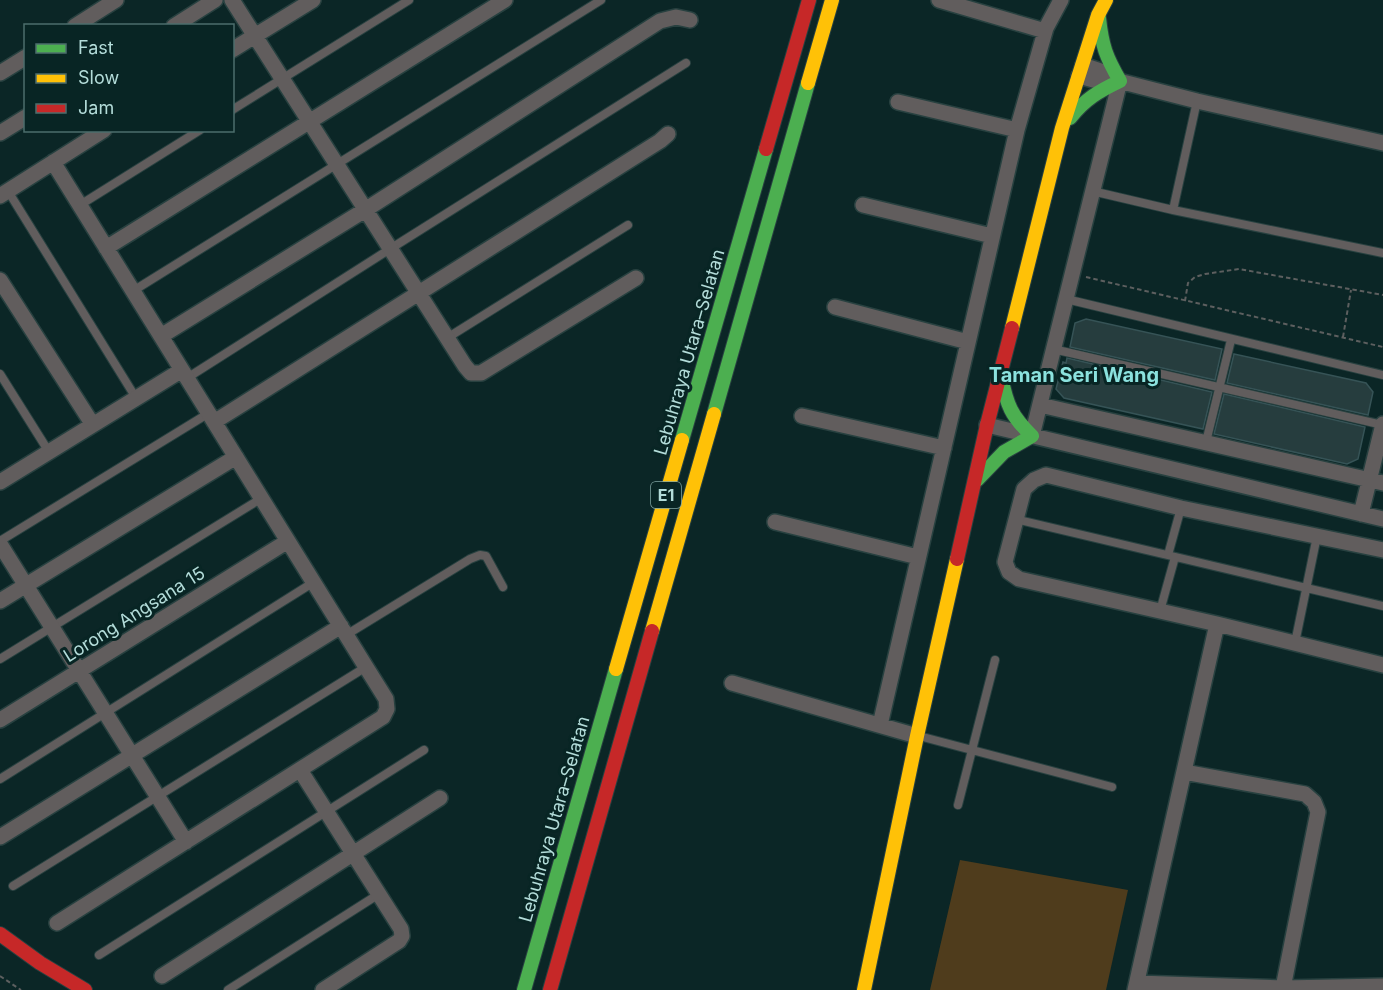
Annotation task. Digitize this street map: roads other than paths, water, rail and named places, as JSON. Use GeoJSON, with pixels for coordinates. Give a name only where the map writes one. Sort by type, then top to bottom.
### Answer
{"type":"FeatureCollection","features":[{"type":"Feature","properties":{"kind":"main road","name":"Lebuhraya Utara–Selatan"},"geometry":{"type":"LineString","coordinates":[[524,990],[809,0]]}},
{"type":"Feature","properties":{"kind":"main road","name":"E1"},"geometry":{"type":"LineString","coordinates":[[550,990],[832,0]]}},
{"type":"Feature","properties":{"kind":"main road"},"geometry":{"type":"LineString","coordinates":[[864,990],[917,736],[1000,372],[1062,128],[1098,15],[1106,0]]}},
{"type":"Feature","properties":{"kind":"main road"},"geometry":{"type":"LineString","coordinates":[[1062,128],[1081,104],[1115,80],[1101,38],[1098,15]]}},
{"type":"Feature","properties":{"kind":"main road"},"geometry":{"type":"LineString","coordinates":[[975,483],[994,460],[1032,436],[1017,423],[1008,406],[1000,372]]}},
{"type":"Feature","properties":{"kind":"main road"},"geometry":{"type":"LineString","coordinates":[[0,934],[40,963],[85,990]]}},
{"type":"Feature","properties":{"kind":"street"},"geometry":{"type":"LineString","coordinates":[[78,24],[116,0]]}},
{"type":"Feature","properties":{"kind":"street"},"geometry":{"type":"LineString","coordinates":[[177,24],[215,0]]}},
{"type":"Feature","properties":{"kind":"street"},"geometry":{"type":"LineString","coordinates":[[232,0],[418,294],[471,373],[481,373],[636,278]]}},
{"type":"Feature","properties":{"kind":"street"},"geometry":{"type":"LineString","coordinates":[[234,49],[313,0]]}},
{"type":"Feature","properties":{"kind":"street"},"geometry":{"type":"LineString","coordinates":[[106,248],[505,0]]}},
{"type":"Feature","properties":{"kind":"street"},"geometry":{"type":"LineString","coordinates":[[939,0],[1045,31]]}},
{"type":"Feature","properties":{"kind":"street"},"geometry":{"type":"LineString","coordinates":[[880,725],[1017,129],[1045,31],[1061,0]]}},
{"type":"Feature","properties":{"kind":"street"},"geometry":{"type":"LineString","coordinates":[[161,336],[365,210],[660,21],[676,17],[690,20]]}},
{"type":"Feature","properties":{"kind":"street"},"geometry":{"type":"LineString","coordinates":[[0,73],[24,58]]}},
{"type":"Feature","properties":{"kind":"street"},"geometry":{"type":"LineString","coordinates":[[1081,71],[1101,71],[1115,80],[1197,101],[1383,143]]}},
{"type":"Feature","properties":{"kind":"street"},"geometry":{"type":"LineString","coordinates":[[1032,436],[1092,191],[1115,80]]}},
{"type":"Feature","properties":{"kind":"street"},"geometry":{"type":"LineString","coordinates":[[898,102],[1017,129]]}},
{"type":"Feature","properties":{"kind":"street"},"geometry":{"type":"LineString","coordinates":[[0,133],[24,118]]}},
{"type":"Feature","properties":{"kind":"street"},"geometry":{"type":"LineString","coordinates":[[4,193],[101,132]]}},
{"type":"Feature","properties":{"kind":"street"},"geometry":{"type":"LineString","coordinates":[[211,418],[418,294],[668,134]]}},
{"type":"Feature","properties":{"kind":"street"},"geometry":{"type":"LineString","coordinates":[[53,162],[386,699],[387,709],[383,717],[57,923]]}},
{"type":"Feature","properties":{"kind":"street"},"geometry":{"type":"LineString","coordinates":[[863,205],[992,236]]}},
{"type":"Feature","properties":{"kind":"street"},"geometry":{"type":"LineString","coordinates":[[0,279],[93,425]]}},
{"type":"Feature","properties":{"kind":"street"},"geometry":{"type":"LineString","coordinates":[[835,307],[968,342]]}},
{"type":"Feature","properties":{"kind":"street"},"geometry":{"type":"LineString","coordinates":[[1,479],[136,398],[184,374]]}},
{"type":"Feature","properties":{"kind":"street"},"geometry":{"type":"LineString","coordinates":[[1040,405],[1376,481]]}},
{"type":"Feature","properties":{"kind":"street"},"geometry":{"type":"LineString","coordinates":[[802,416],[944,448]]}},
{"type":"Feature","properties":{"kind":"street"},"geometry":{"type":"LineString","coordinates":[[1360,514],[1376,481],[1383,425]]}},
{"type":"Feature","properties":{"kind":"street"},"geometry":{"type":"LineString","coordinates":[[987,426],[1383,519]]}},
{"type":"Feature","properties":{"kind":"street"},"geometry":{"type":"LineString","coordinates":[[0,601],[236,457]]}},
{"type":"Feature","properties":{"kind":"street"},"geometry":{"type":"LineString","coordinates":[[1383,550],[1180,508],[1046,475],[1034,480],[1024,489],[1005,562],[1010,572],[1019,579],[1383,665]]}},
{"type":"Feature","properties":{"kind":"street"},"geometry":{"type":"LineString","coordinates":[[775,522],[918,557]]}},
{"type":"Feature","properties":{"kind":"street","name":"Lorong Angsana 15"},"geometry":{"type":"LineString","coordinates":[[0,720],[288,541]]}},
{"type":"Feature","properties":{"kind":"street"},"geometry":{"type":"LineString","coordinates":[[0,542],[186,842]]}},
{"type":"Feature","properties":{"kind":"street"},"geometry":{"type":"LineString","coordinates":[[1217,624],[1136,987],[1383,986]]}},
{"type":"Feature","properties":{"kind":"street"},"geometry":{"type":"LineString","coordinates":[[0,837],[132,754],[344,631]]}},
{"type":"Feature","properties":{"kind":"street"},"geometry":{"type":"LineString","coordinates":[[732,683],[917,736]]}},
{"type":"Feature","properties":{"kind":"street"},"geometry":{"type":"LineString","coordinates":[[300,770],[380,894],[401,929],[402,936],[399,941],[323,990]]}},
{"type":"Feature","properties":{"kind":"street"},"geometry":{"type":"LineString","coordinates":[[1184,771],[1305,794],[1314,801],[1318,812],[1283,988]]}},
{"type":"Feature","properties":{"kind":"street"},"geometry":{"type":"LineString","coordinates":[[162,976],[440,798]]}},
{"type":"Feature","properties":{"kind":"lane"},"geometry":{"type":"LineString","coordinates":[[234,109],[409,0]]}},
{"type":"Feature","properties":{"kind":"lane"},"geometry":{"type":"LineString","coordinates":[[133,291],[602,0]]}},
{"type":"Feature","properties":{"kind":"lane"},"geometry":{"type":"LineString","coordinates":[[184,374],[390,249],[686,63]]}},
{"type":"Feature","properties":{"kind":"lane"},"geometry":{"type":"LineString","coordinates":[[1173,210],[1197,101]]}},
{"type":"Feature","properties":{"kind":"lane"},"geometry":{"type":"LineString","coordinates":[[80,206],[197,132]]}},
{"type":"Feature","properties":{"kind":"lane"},"geometry":{"type":"LineString","coordinates":[[1092,191],[1383,253]]}},
{"type":"Feature","properties":{"kind":"lane"},"geometry":{"type":"LineString","coordinates":[[4,193],[136,398]]}},
{"type":"Feature","properties":{"kind":"lane"},"geometry":{"type":"LineString","coordinates":[[447,338],[628,225]]}},
{"type":"Feature","properties":{"kind":"lane"},"geometry":{"type":"LineString","coordinates":[[1066,300],[1383,375]]}},
{"type":"Feature","properties":{"kind":"lane"},"geometry":{"type":"LineString","coordinates":[[1206,442],[1231,340]]}},
{"type":"Feature","properties":{"kind":"lane"},"geometry":{"type":"LineString","coordinates":[[1053,349],[1383,425]]}},
{"type":"Feature","properties":{"kind":"lane"},"geometry":{"type":"LineString","coordinates":[[0,374],[49,452]]}},
{"type":"Feature","properties":{"kind":"lane"},"geometry":{"type":"LineString","coordinates":[[0,542],[211,418]]}},
{"type":"Feature","properties":{"kind":"lane"},"geometry":{"type":"LineString","coordinates":[[0,658],[262,498]]}},
{"type":"Feature","properties":{"kind":"lane"},"geometry":{"type":"LineString","coordinates":[[1160,611],[1180,508]]}},
{"type":"Feature","properties":{"kind":"lane"},"geometry":{"type":"LineString","coordinates":[[1015,519],[1383,606]]}},
{"type":"Feature","properties":{"kind":"lane"},"geometry":{"type":"LineString","coordinates":[[1295,643],[1317,536]]}},
{"type":"Feature","properties":{"kind":"lane"},"geometry":{"type":"LineString","coordinates":[[344,631],[480,555],[486,556],[503,587]]}},
{"type":"Feature","properties":{"kind":"lane"},"geometry":{"type":"LineString","coordinates":[[0,779],[314,582]]}},
{"type":"Feature","properties":{"kind":"lane"},"geometry":{"type":"LineString","coordinates":[[958,805],[995,660]]}},
{"type":"Feature","properties":{"kind":"lane"},"geometry":{"type":"LineString","coordinates":[[13,886],[366,667]]}},
{"type":"Feature","properties":{"kind":"lane"},"geometry":{"type":"LineString","coordinates":[[917,736],[1112,787]]}},
{"type":"Feature","properties":{"kind":"lane"},"geometry":{"type":"LineString","coordinates":[[99,955],[424,750]]}},
{"type":"Feature","properties":{"kind":"lane"},"geometry":{"type":"LineString","coordinates":[[228,990],[380,894]]}},
{"type":"Feature","properties":{"kind":"district","name":"Taman Seri Wang"},"geometry":{"type":"Point","coordinates":[1074,375]}}]}
